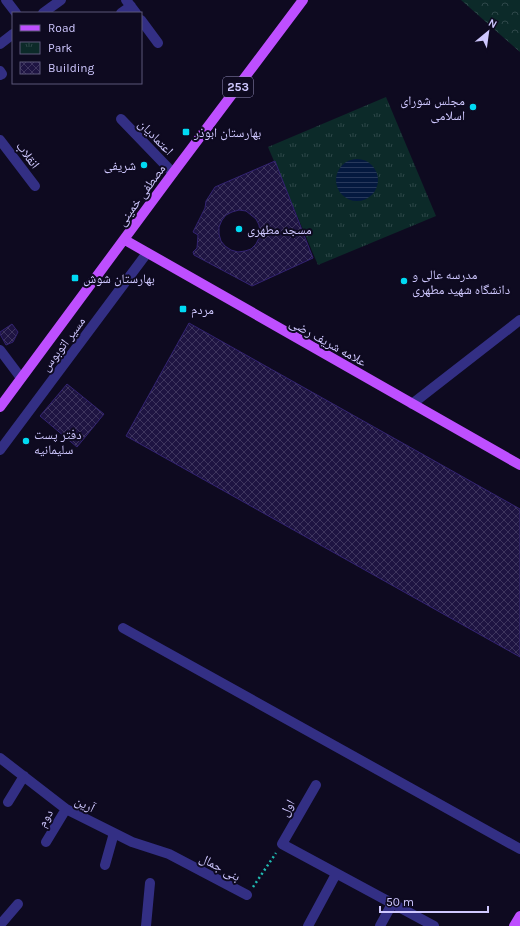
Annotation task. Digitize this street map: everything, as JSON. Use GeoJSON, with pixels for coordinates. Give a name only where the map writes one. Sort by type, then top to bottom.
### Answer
{"type":"FeatureCollection","features":[{"type":"Feature","properties":{"kind":"main road","name":"مصطفی خمینی"},"geometry":{"type":"LineString","coordinates":[[0,407],[303,0]]}},
{"type":"Feature","properties":{"kind":"main road","name":"علامه شریف رضی"},"geometry":{"type":"LineString","coordinates":[[125,240],[520,465]]}},
{"type":"Feature","properties":{"kind":"main road"},"geometry":{"type":"LineString","coordinates":[[514,926],[520,916]]}},
{"type":"Feature","properties":{"kind":"street"},"geometry":{"type":"LineString","coordinates":[[6,0],[15,12]]}},
{"type":"Feature","properties":{"kind":"street"},"geometry":{"type":"LineString","coordinates":[[44,12],[61,0]]}},
{"type":"Feature","properties":{"kind":"street"},"geometry":{"type":"LineString","coordinates":[[122,12],[131,6]]}},
{"type":"Feature","properties":{"kind":"street"},"geometry":{"type":"LineString","coordinates":[[142,21],[158,43]]}},
{"type":"Feature","properties":{"kind":"street"},"geometry":{"type":"LineString","coordinates":[[0,44],[12,35]]}},
{"type":"Feature","properties":{"kind":"street"},"geometry":{"type":"LineString","coordinates":[[0,71],[2,74],[0,75]]}},
{"type":"Feature","properties":{"kind":"street","name":"اعتمادیان"},"geometry":{"type":"LineString","coordinates":[[120,118],[173,173]]}},
{"type":"Feature","properties":{"kind":"street","name":"انقلاب"},"geometry":{"type":"LineString","coordinates":[[0,140],[35,186]]}},
{"type":"Feature","properties":{"kind":"street","name":"مسیر اتوبوس"},"geometry":{"type":"LineString","coordinates":[[0,450],[147,253]]}},
{"type":"Feature","properties":{"kind":"street"},"geometry":{"type":"LineString","coordinates":[[412,404],[520,320]]}},
{"type":"Feature","properties":{"kind":"street"},"geometry":{"type":"LineString","coordinates":[[0,350],[21,378]]}},
{"type":"Feature","properties":{"kind":"street"},"geometry":{"type":"LineString","coordinates":[[123,628],[520,848]]}},
{"type":"Feature","properties":{"kind":"street","name":"آرین"},"geometry":{"type":"LineString","coordinates":[[0,758],[66,808],[132,842],[169,854]]}},
{"type":"Feature","properties":{"kind":"street"},"geometry":{"type":"LineString","coordinates":[[8,802],[24,776]]}},
{"type":"Feature","properties":{"kind":"street","name":"اول"},"geometry":{"type":"LineString","coordinates":[[282,844],[316,785]]}},
{"type":"Feature","properties":{"kind":"street","name":"دوم"},"geometry":{"type":"LineString","coordinates":[[46,842],[66,808]]}},
{"type":"Feature","properties":{"kind":"street"},"geometry":{"type":"LineString","coordinates":[[105,865],[114,833]]}},
{"type":"Feature","properties":{"kind":"street"},"geometry":{"type":"LineString","coordinates":[[282,844],[434,926]]}},
{"type":"Feature","properties":{"kind":"street","name":"بنی جمال"},"geometry":{"type":"LineString","coordinates":[[169,854],[247,895]]}},
{"type":"Feature","properties":{"kind":"street"},"geometry":{"type":"LineString","coordinates":[[308,926],[336,874]]}},
{"type":"Feature","properties":{"kind":"street"},"geometry":{"type":"LineString","coordinates":[[146,926],[150,883]]}},
{"type":"Feature","properties":{"kind":"street"},"geometry":{"type":"LineString","coordinates":[[0,925],[18,904]]}},
{"type":"Feature","properties":{"kind":"street"},"geometry":{"type":"LineString","coordinates":[[380,926],[392,904]]}},
{"type":"Feature","properties":{"kind":"path","name":"بنی جمال"},"geometry":{"type":"LineString","coordinates":[[247,895],[282,844]]}},
{"type":"Feature","properties":{"kind":"green space"},"geometry":{"type":"Polygon","coordinates":[[[461,0],[520,0],[520,52],[461,0]]]}},
{"type":"Feature","properties":{"kind":"green space"},"geometry":{"type":"Polygon","coordinates":[[[386,97],[436,216],[318,265],[268,147],[386,97]]]}},
{"type":"Feature","properties":{"kind":"water"},"geometry":{"type":"Polygon","coordinates":[[[353,159],[361,159],[372,165],[378,176],[378,184],[372,195],[361,201],[353,201],[342,195],[336,184],[336,176],[342,165],[353,159]]]}},
{"type":"Feature","properties":{"kind":"building"},"geometry":{"type":"Polygon","coordinates":[[[275,161],[313,258],[252,286],[194,255],[193,252],[197,248],[198,235],[193,232],[205,208],[206,201],[215,187],[275,161]],[[239,210],[226,215],[219,227],[221,241],[231,250],[238,252],[251,249],[259,238],[259,225],[256,219],[246,211],[239,210]]]}},
{"type":"Feature","properties":{"kind":"building"},"geometry":{"type":"Polygon","coordinates":[[[189,323],[520,509],[520,657],[126,436],[189,323]]]}},
{"type":"Feature","properties":{"kind":"building"},"geometry":{"type":"Polygon","coordinates":[[[12,324],[18,332],[13,342],[6,345],[0,332],[12,324]]]}},
{"type":"Feature","properties":{"kind":"building"},"geometry":{"type":"Polygon","coordinates":[[[67,384],[104,414],[77,447],[40,416],[67,384]]]}},
{"type":"Feature","properties":{"kind":"place","name":"مجلس شورای اسلامی"},"geometry":{"type":"Point","coordinates":[473,107]}},
{"type":"Feature","properties":{"kind":"place","name":"بهارستان ابوذر"},"geometry":{"type":"Point","coordinates":[186,132]}},
{"type":"Feature","properties":{"kind":"place","name":"شریفی"},"geometry":{"type":"Point","coordinates":[144,165]}},
{"type":"Feature","properties":{"kind":"place","name":"مسجد مطهری"},"geometry":{"type":"Point","coordinates":[239,229]}},
{"type":"Feature","properties":{"kind":"place","name":"بهارستان شوش"},"geometry":{"type":"Point","coordinates":[75,278]}},
{"type":"Feature","properties":{"kind":"place","name":"مدرسه عالی و دانشگاه شهید مطهری"},"geometry":{"type":"Point","coordinates":[404,281]}},
{"type":"Feature","properties":{"kind":"place","name":"مردم"},"geometry":{"type":"Point","coordinates":[183,309]}},
{"type":"Feature","properties":{"kind":"place","name":"دفتر پست سلیمانیه"},"geometry":{"type":"Point","coordinates":[26,441]}}]}
